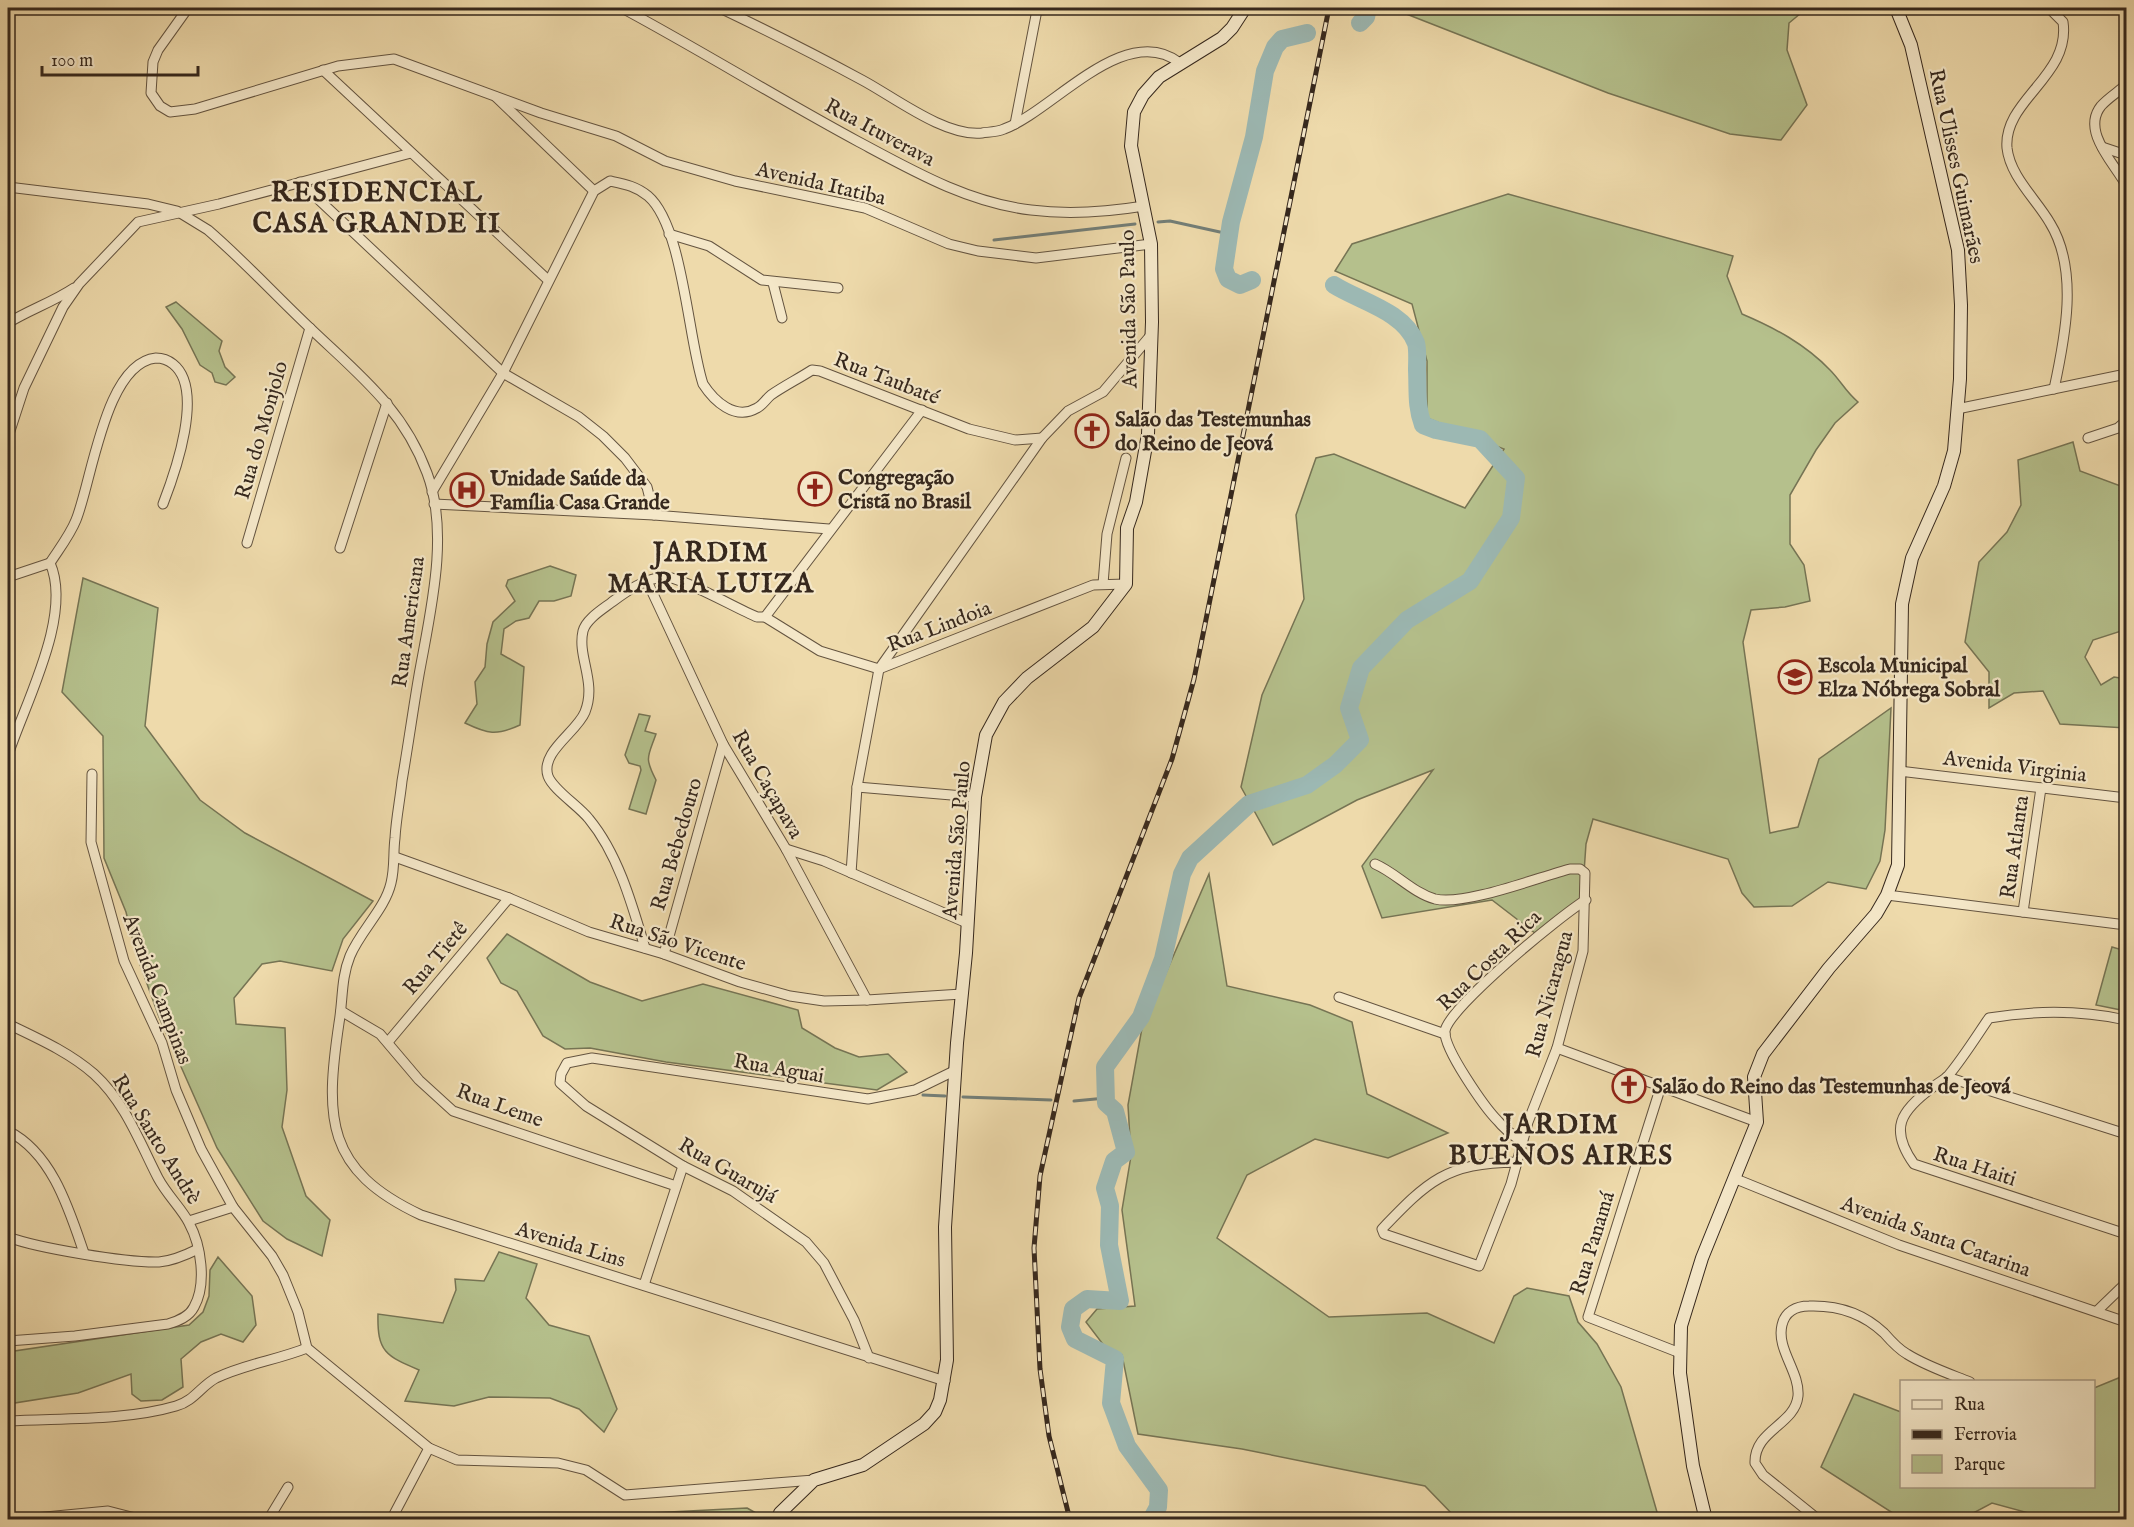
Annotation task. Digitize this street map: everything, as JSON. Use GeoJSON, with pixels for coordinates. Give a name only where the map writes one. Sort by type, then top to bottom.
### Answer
{"type":"FeatureCollection","features":[{"type":"Feature","properties":{"kind":"main road","name":"Avenida São Paulo"},"geometry":{"type":"LineString","coordinates":[[778,1520],[780,1513],[814,1480],[863,1465],[924,1424],[935,1412],[945,1381],[947,1360],[945,1227],[975,797],[987,735],[1004,702],[1027,678],[1093,627],[1126,584],[1127,528],[1138,492],[1148,434],[1151,335],[1151,244],[1131,146],[1134,112],[1152,83],[1222,38],[1232,28],[1245,8]]}},
{"type":"Feature","properties":{"kind":"main road","name":"Rua Ulisses Guimarães"},"geometry":{"type":"LineString","coordinates":[[1757,1122],[1754,1077],[1763,1054],[1829,968],[1876,914],[1887,895],[1898,865],[1902,604],[1912,558],[1951,465],[1957,435],[1961,305],[1958,250],[1911,45],[1896,8]]}},
{"type":"Feature","properties":{"kind":"main road"},"geometry":{"type":"LineString","coordinates":[[1708,1519],[1694,1466],[1680,1373],[1681,1326],[1702,1258],[1736,1179],[1757,1122]]}},
{"type":"Feature","properties":{"kind":"street","name":"Avenida Itatiba"},"geometry":{"type":"LineString","coordinates":[[188,8],[158,50],[153,62],[151,93],[160,106],[170,112],[195,109],[323,70],[364,60],[394,58],[541,113],[616,136],[665,161],[735,181],[865,208],[894,218],[927,237],[978,251],[1036,258],[1151,244]]}},
{"type":"Feature","properties":{"kind":"street","name":"Rua Ituverava"},"geometry":{"type":"LineString","coordinates":[[622,8],[802,111],[928,178],[954,189],[1031,210],[1079,213],[1144,206]]}},
{"type":"Feature","properties":{"kind":"street"},"geometry":{"type":"LineString","coordinates":[[720,8],[944,125],[976,134],[1003,130],[1015,124],[1092,73],[1124,56],[1155,51],[1167,54],[1180,63]]}},
{"type":"Feature","properties":{"kind":"street"},"geometry":{"type":"LineString","coordinates":[[1002,8],[1037,10],[1072,8]]}},
{"type":"Feature","properties":{"kind":"street"},"geometry":{"type":"LineString","coordinates":[[2049,8],[2063,22],[2063,48],[2044,80],[2017,116],[2008,134],[2007,147],[2010,161],[2050,223],[2064,257],[2065,318],[2054,389]]}},
{"type":"Feature","properties":{"kind":"street"},"geometry":{"type":"LineString","coordinates":[[1015,124],[1037,10]]}},
{"type":"Feature","properties":{"kind":"street"},"geometry":{"type":"LineString","coordinates":[[323,70],[548,280]]}},
{"type":"Feature","properties":{"kind":"street"},"geometry":{"type":"LineString","coordinates":[[2127,85],[2103,104],[2093,125],[2102,147],[2127,185]]}},
{"type":"Feature","properties":{"kind":"street"},"geometry":{"type":"LineString","coordinates":[[432,492],[503,373],[594,192],[492,93]]}},
{"type":"Feature","properties":{"kind":"street"},"geometry":{"type":"LineString","coordinates":[[2102,147],[2127,155]]}},
{"type":"Feature","properties":{"kind":"street"},"geometry":{"type":"LineString","coordinates":[[8,437],[37,358],[79,284],[138,222],[177,211],[219,204],[411,153]]}},
{"type":"Feature","properties":{"kind":"street","name":"Rua Taubaté"},"geometry":{"type":"LineString","coordinates":[[594,192],[609,181],[633,186],[655,204],[669,234],[680,273],[699,373],[708,392],[728,409],[742,412],[758,408],[768,397],[812,370],[829,374],[969,429],[1015,440],[1042,438]]}},
{"type":"Feature","properties":{"kind":"street"},"geometry":{"type":"LineString","coordinates":[[300,182],[503,373],[579,417],[603,436],[625,458],[647,487],[654,515]]}},
{"type":"Feature","properties":{"kind":"street"},"geometry":{"type":"LineString","coordinates":[[8,187],[148,204],[177,211]]}},
{"type":"Feature","properties":{"kind":"street","name":"Rua Americana"},"geometry":{"type":"LineString","coordinates":[[177,211],[208,230],[226,246],[368,381],[403,422],[428,474],[432,492],[437,545],[434,591],[394,838],[395,857],[386,899],[362,932],[343,976],[341,1011]]}},
{"type":"Feature","properties":{"kind":"street"},"geometry":{"type":"LineString","coordinates":[[669,234],[709,246],[747,273],[773,283],[838,288]]}},
{"type":"Feature","properties":{"kind":"street"},"geometry":{"type":"LineString","coordinates":[[773,283],[782,318]]}},
{"type":"Feature","properties":{"kind":"street"},"geometry":{"type":"LineString","coordinates":[[8,323],[30,310],[57,299],[79,284]]}},
{"type":"Feature","properties":{"kind":"street","name":"Rua do Monjolo"},"geometry":{"type":"LineString","coordinates":[[247,543],[310,328]]}},
{"type":"Feature","properties":{"kind":"street"},"geometry":{"type":"LineString","coordinates":[[851,873],[858,787],[879,669],[1042,438],[1068,411],[1103,392],[1151,335]]}},
{"type":"Feature","properties":{"kind":"street"},"geometry":{"type":"LineString","coordinates":[[8,577],[50,563],[76,520],[99,440],[114,398],[125,378],[135,368],[147,360],[158,358],[166,359],[182,376],[187,413],[175,474],[163,504]]}},
{"type":"Feature","properties":{"kind":"street"},"geometry":{"type":"LineString","coordinates":[[1957,409],[2127,374]]}},
{"type":"Feature","properties":{"kind":"street"},"geometry":{"type":"LineString","coordinates":[[340,548],[387,403]]}},
{"type":"Feature","properties":{"kind":"street"},"geometry":{"type":"LineString","coordinates":[[765,617],[922,410]]}},
{"type":"Feature","properties":{"kind":"street"},"geometry":{"type":"LineString","coordinates":[[2088,438],[2118,428],[2127,421]]}},
{"type":"Feature","properties":{"kind":"street"},"geometry":{"type":"LineString","coordinates":[[1103,584],[1107,534],[1126,458]]}},
{"type":"Feature","properties":{"kind":"street"},"geometry":{"type":"LineString","coordinates":[[434,504],[654,515],[829,530]]}},
{"type":"Feature","properties":{"kind":"street"},"geometry":{"type":"LineString","coordinates":[[8,756],[56,616],[58,591],[50,563]]}},
{"type":"Feature","properties":{"kind":"street","name":"Rua Lindoia"},"geometry":{"type":"LineString","coordinates":[[645,948],[628,896],[606,845],[588,817],[548,778],[547,768],[550,756],[581,720],[588,702],[590,683],[583,640],[586,625],[620,597],[647,581],[664,578],[679,580],[723,603],[757,617],[765,617],[820,651],[879,669],[1093,585],[1126,584]]}},
{"type":"Feature","properties":{"kind":"street","name":"Rua Caçapava"},"geometry":{"type":"LineString","coordinates":[[647,581],[723,744],[786,849],[867,1000]]}},
{"type":"Feature","properties":{"kind":"street","name":"Rua Bebedouro"},"geometry":{"type":"LineString","coordinates":[[664,954],[723,744]]}},
{"type":"Feature","properties":{"kind":"street","name":"Avenida Virginia"},"geometry":{"type":"LineString","coordinates":[[1899,771],[2127,798]]}},
{"type":"Feature","properties":{"kind":"street","name":"Avenida Campinas"},"geometry":{"type":"LineString","coordinates":[[92,774],[91,842],[119,945],[162,1043],[186,1116],[208,1163],[233,1207],[272,1256],[283,1275],[298,1312],[307,1348]]}},
{"type":"Feature","properties":{"kind":"street"},"geometry":{"type":"LineString","coordinates":[[858,787],[975,797]]}},
{"type":"Feature","properties":{"kind":"street","name":"Rua Atlanta"},"geometry":{"type":"LineString","coordinates":[[2023,912],[2041,788]]}},
{"type":"Feature","properties":{"kind":"street"},"geometry":{"type":"LineString","coordinates":[[786,849],[824,861],[967,922]]}},
{"type":"Feature","properties":{"kind":"street","name":"Rua São Vicente"},"geometry":{"type":"LineString","coordinates":[[395,857],[510,898],[589,932],[664,954],[740,982],[790,996],[824,1001],[962,994]]}},
{"type":"Feature","properties":{"kind":"street","name":"Rua Nicaragua"},"geometry":{"type":"LineString","coordinates":[[1375,864],[1426,895],[1440,899],[1505,888],[1576,868],[1584,871],[1586,875],[1583,951],[1557,1048],[1522,1142],[1511,1184],[1479,1266],[1384,1234],[1382,1229],[1426,1186],[1448,1172],[1476,1164],[1516,1162]]}},
{"type":"Feature","properties":{"kind":"street"},"geometry":{"type":"LineString","coordinates":[[1887,895],[2127,925]]}},
{"type":"Feature","properties":{"kind":"street","name":"Rua Tietê"},"geometry":{"type":"LineString","coordinates":[[388,1042],[510,898]]}},
{"type":"Feature","properties":{"kind":"street","name":"Rua Costa Rica"},"geometry":{"type":"LineString","coordinates":[[1522,1142],[1508,1131],[1487,1108],[1446,1043],[1445,1034],[1451,1018],[1467,1002],[1554,921],[1586,900]]}},
{"type":"Feature","properties":{"kind":"street"},"geometry":{"type":"LineString","coordinates":[[1339,997],[1445,1034]]}},
{"type":"Feature","properties":{"kind":"street","name":"Rua Leme"},"geometry":{"type":"LineString","coordinates":[[341,1011],[372,1028],[388,1042],[419,1080],[453,1111],[676,1186]]}},
{"type":"Feature","properties":{"kind":"street","name":"Avenida Lins"},"geometry":{"type":"LineString","coordinates":[[341,1011],[332,1070],[333,1117],[342,1149],[365,1182],[421,1215],[945,1381]]}},
{"type":"Feature","properties":{"kind":"street","name":"Rua Haiti"},"geometry":{"type":"LineString","coordinates":[[2127,1020],[2086,1012],[2030,1011],[1989,1018],[1947,1077],[1920,1097],[1904,1114],[1900,1138],[1902,1146],[1914,1164],[2127,1234]]}},
{"type":"Feature","properties":{"kind":"street","name":"Rua Santo Andrè"},"geometry":{"type":"LineString","coordinates":[[8,1024],[56,1047],[93,1073],[107,1087],[140,1140],[169,1199],[189,1221],[198,1249],[200,1278],[194,1308],[181,1319],[168,1324],[75,1336],[8,1341]]}},
{"type":"Feature","properties":{"kind":"street"},"geometry":{"type":"LineString","coordinates":[[1557,1048],[1757,1122]]}},
{"type":"Feature","properties":{"kind":"street","name":"Rua Aguai"},"geometry":{"type":"LineString","coordinates":[[592,1058],[868,1099],[915,1090],[956,1070]]}},
{"type":"Feature","properties":{"kind":"street","name":"Rua Guarujá"},"geometry":{"type":"LineString","coordinates":[[592,1058],[567,1064],[561,1074],[560,1083],[576,1099],[683,1167],[733,1191],[806,1242],[824,1263],[854,1320],[869,1358]]}},
{"type":"Feature","properties":{"kind":"street"},"geometry":{"type":"LineString","coordinates":[[1947,1077],[2127,1134]]}},
{"type":"Feature","properties":{"kind":"street","name":"Rua Panamá"},"geometry":{"type":"LineString","coordinates":[[1661,1086],[1596,1285],[1588,1317],[1680,1353]]}},
{"type":"Feature","properties":{"kind":"street"},"geometry":{"type":"LineString","coordinates":[[8,1131],[27,1143],[48,1170],[62,1193],[84,1253]]}},
{"type":"Feature","properties":{"kind":"street"},"geometry":{"type":"LineString","coordinates":[[644,1285],[683,1167]]}},
{"type":"Feature","properties":{"kind":"street","name":"Avenida Santa Catarina"},"geometry":{"type":"LineString","coordinates":[[1736,1179],[1899,1245],[2127,1322]]}},
{"type":"Feature","properties":{"kind":"street"},"geometry":{"type":"LineString","coordinates":[[189,1221],[233,1207]]}},
{"type":"Feature","properties":{"kind":"street"},"geometry":{"type":"LineString","coordinates":[[8,1237],[20,1242],[84,1253],[159,1262],[198,1249]]}},
{"type":"Feature","properties":{"kind":"street"},"geometry":{"type":"LineString","coordinates":[[2097,1311],[2127,1283]]}},
{"type":"Feature","properties":{"kind":"street"},"geometry":{"type":"LineString","coordinates":[[1819,1520],[1763,1474],[1755,1463],[1760,1442],[1793,1408],[1798,1396],[1781,1339],[1783,1323],[1791,1310],[1804,1306],[1818,1306],[1850,1311],[1872,1323],[1906,1353],[1966,1380]]}},
{"type":"Feature","properties":{"kind":"street"},"geometry":{"type":"LineString","coordinates":[[8,1420],[135,1413],[177,1406],[191,1401],[213,1380],[240,1368],[307,1348],[429,1448],[457,1460],[558,1463],[586,1470],[626,1496],[814,1480]]}},
{"type":"Feature","properties":{"kind":"street"},"geometry":{"type":"LineString","coordinates":[[391,1520],[429,1448]]}},
{"type":"Feature","properties":{"kind":"street"},"geometry":{"type":"LineString","coordinates":[[268,1520],[288,1487]]}},
{"type":"Feature","properties":{"kind":"street"},"geometry":{"type":"LineString","coordinates":[[14,1520],[108,1511],[143,1520]]}},
{"type":"Feature","properties":{"kind":"green space"},"geometry":{"type":"Polygon","coordinates":[[[1391,8],[1807,8],[1789,23],[1787,50],[1807,105],[1781,140],[1730,134],[1608,93],[1391,8]]]}},
{"type":"Feature","properties":{"kind":"green space"},"geometry":{"type":"Polygon","coordinates":[[[1508,194],[1733,256],[1727,276],[1742,314],[1778,331],[1810,352],[1830,370],[1858,402],[1835,423],[1816,450],[1790,495],[1790,544],[1804,565],[1810,601],[1785,607],[1751,610],[1743,642],[1770,833],[1798,827],[1819,759],[1891,708],[1885,830],[1880,861],[1866,889],[1828,882],[1792,906],[1754,907],[1742,893],[1728,859],[1593,819],[1586,844],[1582,901],[1535,933],[1492,900],[1382,918],[1362,866],[1433,770],[1357,800],[1273,845],[1241,787],[1262,695],[1304,599],[1296,515],[1316,458],[1334,454],[1465,508],[1504,449],[1427,418],[1427,361],[1412,304],[1335,271],[1352,244],[1508,194]]]}},
{"type":"Feature","properties":{"kind":"green space"},"geometry":{"type":"Polygon","coordinates":[[[176,302],[222,341],[219,351],[225,367],[235,377],[226,385],[215,382],[212,373],[200,365],[182,329],[166,307],[176,302]]]}},
{"type":"Feature","properties":{"kind":"green space"},"geometry":{"type":"Polygon","coordinates":[[[2073,442],[2080,471],[2126,488],[2126,542],[2120,541],[2126,547],[2126,632],[2124,630],[2093,640],[2085,657],[2101,685],[2114,677],[2126,679],[2126,728],[2060,724],[2043,691],[2014,693],[1989,708],[1989,672],[1965,642],[1979,562],[2007,532],[2021,505],[2018,460],[2073,442]]]}},
{"type":"Feature","properties":{"kind":"green space"},"geometry":{"type":"Polygon","coordinates":[[[550,566],[576,575],[571,596],[554,601],[539,601],[529,618],[516,621],[504,629],[501,654],[524,667],[520,725],[505,731],[492,732],[480,730],[465,723],[477,704],[475,682],[485,667],[487,644],[493,622],[515,601],[506,586],[508,580],[550,566]]]}},
{"type":"Feature","properties":{"kind":"green space"},"geometry":{"type":"Polygon","coordinates":[[[83,578],[158,608],[145,726],[200,800],[245,833],[373,901],[343,939],[332,971],[280,961],[262,964],[234,998],[236,1024],[285,1028],[287,1090],[282,1127],[306,1196],[330,1220],[322,1256],[287,1239],[263,1221],[217,1148],[159,1017],[137,956],[126,912],[104,858],[103,736],[62,692],[83,578]]]}},
{"type":"Feature","properties":{"kind":"green space"},"geometry":{"type":"Polygon","coordinates":[[[639,714],[650,716],[645,731],[656,734],[648,757],[656,780],[646,814],[629,809],[641,770],[640,766],[629,763],[625,755],[639,714]]]}},
{"type":"Feature","properties":{"kind":"green space"},"geometry":{"type":"Polygon","coordinates":[[[1209,874],[1227,986],[1310,1005],[1352,1022],[1367,1094],[1448,1133],[1388,1158],[1315,1139],[1247,1175],[1217,1238],[1329,1317],[1427,1313],[1494,1343],[1514,1296],[1527,1288],[1569,1296],[1578,1322],[1597,1344],[1621,1387],[1659,1519],[1457,1519],[1425,1486],[1242,1449],[1138,1434],[1122,1355],[1105,1347],[1086,1322],[1097,1309],[1135,1306],[1122,1210],[1131,1156],[1128,1105],[1142,1028],[1209,874]]]}},
{"type":"Feature","properties":{"kind":"green space"},"geometry":{"type":"Polygon","coordinates":[[[507,934],[590,982],[642,1001],[703,984],[798,1010],[802,1028],[835,1048],[859,1057],[888,1054],[907,1072],[877,1090],[666,1062],[590,1048],[565,1049],[543,1036],[517,991],[501,983],[487,958],[507,934]]]}},
{"type":"Feature","properties":{"kind":"green space"},"geometry":{"type":"Polygon","coordinates":[[[2112,947],[2126,951],[2126,1011],[2096,1005],[2112,947]]]}},
{"type":"Feature","properties":{"kind":"green space"},"geometry":{"type":"Polygon","coordinates":[[[499,1252],[537,1264],[526,1298],[549,1325],[589,1336],[617,1409],[604,1432],[579,1409],[550,1398],[489,1397],[454,1406],[405,1401],[419,1370],[399,1361],[386,1351],[379,1337],[378,1314],[443,1323],[456,1290],[455,1279],[484,1281],[499,1252]]]}},
{"type":"Feature","properties":{"kind":"green space"},"geometry":{"type":"Polygon","coordinates":[[[218,1257],[252,1296],[256,1325],[243,1342],[221,1334],[201,1342],[181,1359],[183,1387],[162,1400],[141,1401],[132,1394],[131,1374],[78,1393],[8,1404],[8,1352],[189,1325],[203,1312],[209,1296],[210,1270],[218,1257]]]}},
{"type":"Feature","properties":{"kind":"green space"},"geometry":{"type":"Polygon","coordinates":[[[2121,1377],[2126,1382],[2126,1519],[2050,1519],[1992,1503],[1962,1519],[1902,1519],[1821,1467],[1854,1394],[1900,1412],[1900,1488],[2095,1488],[2095,1388],[2121,1377]]]}},
{"type":"Feature","properties":{"kind":"green space"},"geometry":{"type":"Polygon","coordinates":[[[747,1508],[756,1513],[757,1519],[591,1519],[592,1516],[747,1508]]]}},
{"type":"Feature","properties":{"kind":"waterway"},"geometry":{"type":"LineString","coordinates":[[1360,23],[1366,17],[1368,8]]}},
{"type":"Feature","properties":{"kind":"waterway"},"geometry":{"type":"LineString","coordinates":[[1252,280],[1240,285],[1228,279],[1224,269],[1231,222],[1254,137],[1265,71],[1275,47],[1282,39],[1307,33]]}},
{"type":"Feature","properties":{"kind":"waterway"},"geometry":{"type":"LineString","coordinates":[[1158,222],[1170,221],[1229,234]]}},
{"type":"Feature","properties":{"kind":"waterway"},"geometry":{"type":"LineString","coordinates":[[994,240],[1135,224]]}},
{"type":"Feature","properties":{"kind":"waterway"},"geometry":{"type":"LineString","coordinates":[[1151,1520],[1158,1507],[1159,1490],[1127,1446],[1111,1403],[1115,1359],[1075,1339],[1070,1327],[1073,1309],[1087,1299],[1120,1301],[1109,1245],[1110,1206],[1105,1188],[1114,1161],[1126,1152],[1115,1111],[1106,1103],[1105,1067],[1141,1017],[1163,959],[1182,874],[1190,858],[1249,804],[1307,785],[1335,765],[1360,740],[1349,708],[1361,668],[1407,620],[1470,581],[1511,518],[1516,478],[1480,439],[1423,425],[1418,405],[1417,346],[1410,332],[1402,323],[1380,308],[1334,285]]}},
{"type":"Feature","properties":{"kind":"waterway"},"geometry":{"type":"LineString","coordinates":[[923,1095],[945,1096]]}},
{"type":"Feature","properties":{"kind":"waterway"},"geometry":{"type":"LineString","coordinates":[[963,1097],[1051,1100]]}},
{"type":"Feature","properties":{"kind":"waterway"},"geometry":{"type":"LineString","coordinates":[[1074,1101],[1106,1098]]}},
{"type":"Feature","properties":{"kind":"railway"},"geometry":{"type":"LineString","coordinates":[[1070,1520],[1049,1436],[1040,1369],[1034,1248],[1040,1176],[1079,998],[1172,759],[1194,679],[1329,8]]}},
{"type":"Feature","properties":{"kind":"place","name":"Salão das Testemunhas do Reino de Jeová"},"geometry":{"type":"Point","coordinates":[1092,431]}},
{"type":"Feature","properties":{"kind":"place","name":"Congregação Cristã no Brasil"},"geometry":{"type":"Point","coordinates":[815,489]}},
{"type":"Feature","properties":{"kind":"place","name":"Unidade Saúde da Família Casa Grande"},"geometry":{"type":"Point","coordinates":[467,490]}},
{"type":"Feature","properties":{"kind":"place","name":"Escola Municipal Elza Nóbrega Sobral"},"geometry":{"type":"Point","coordinates":[1795,677]}},
{"type":"Feature","properties":{"kind":"place","name":"Salão do Reino das Testemunhas de Jeová"},"geometry":{"type":"Point","coordinates":[1629,1086]}},
{"type":"Feature","properties":{"kind":"district","name":"RESIDENCIAL CASA GRANDE II"},"geometry":{"type":"Point","coordinates":[377,208]}},
{"type":"Feature","properties":{"kind":"district","name":"JARDIM MARIA LUIZA"},"geometry":{"type":"Point","coordinates":[711,568]}},
{"type":"Feature","properties":{"kind":"district","name":"JARDIM BUENOS AIRES"},"geometry":{"type":"Point","coordinates":[1561,1140]}}]}
